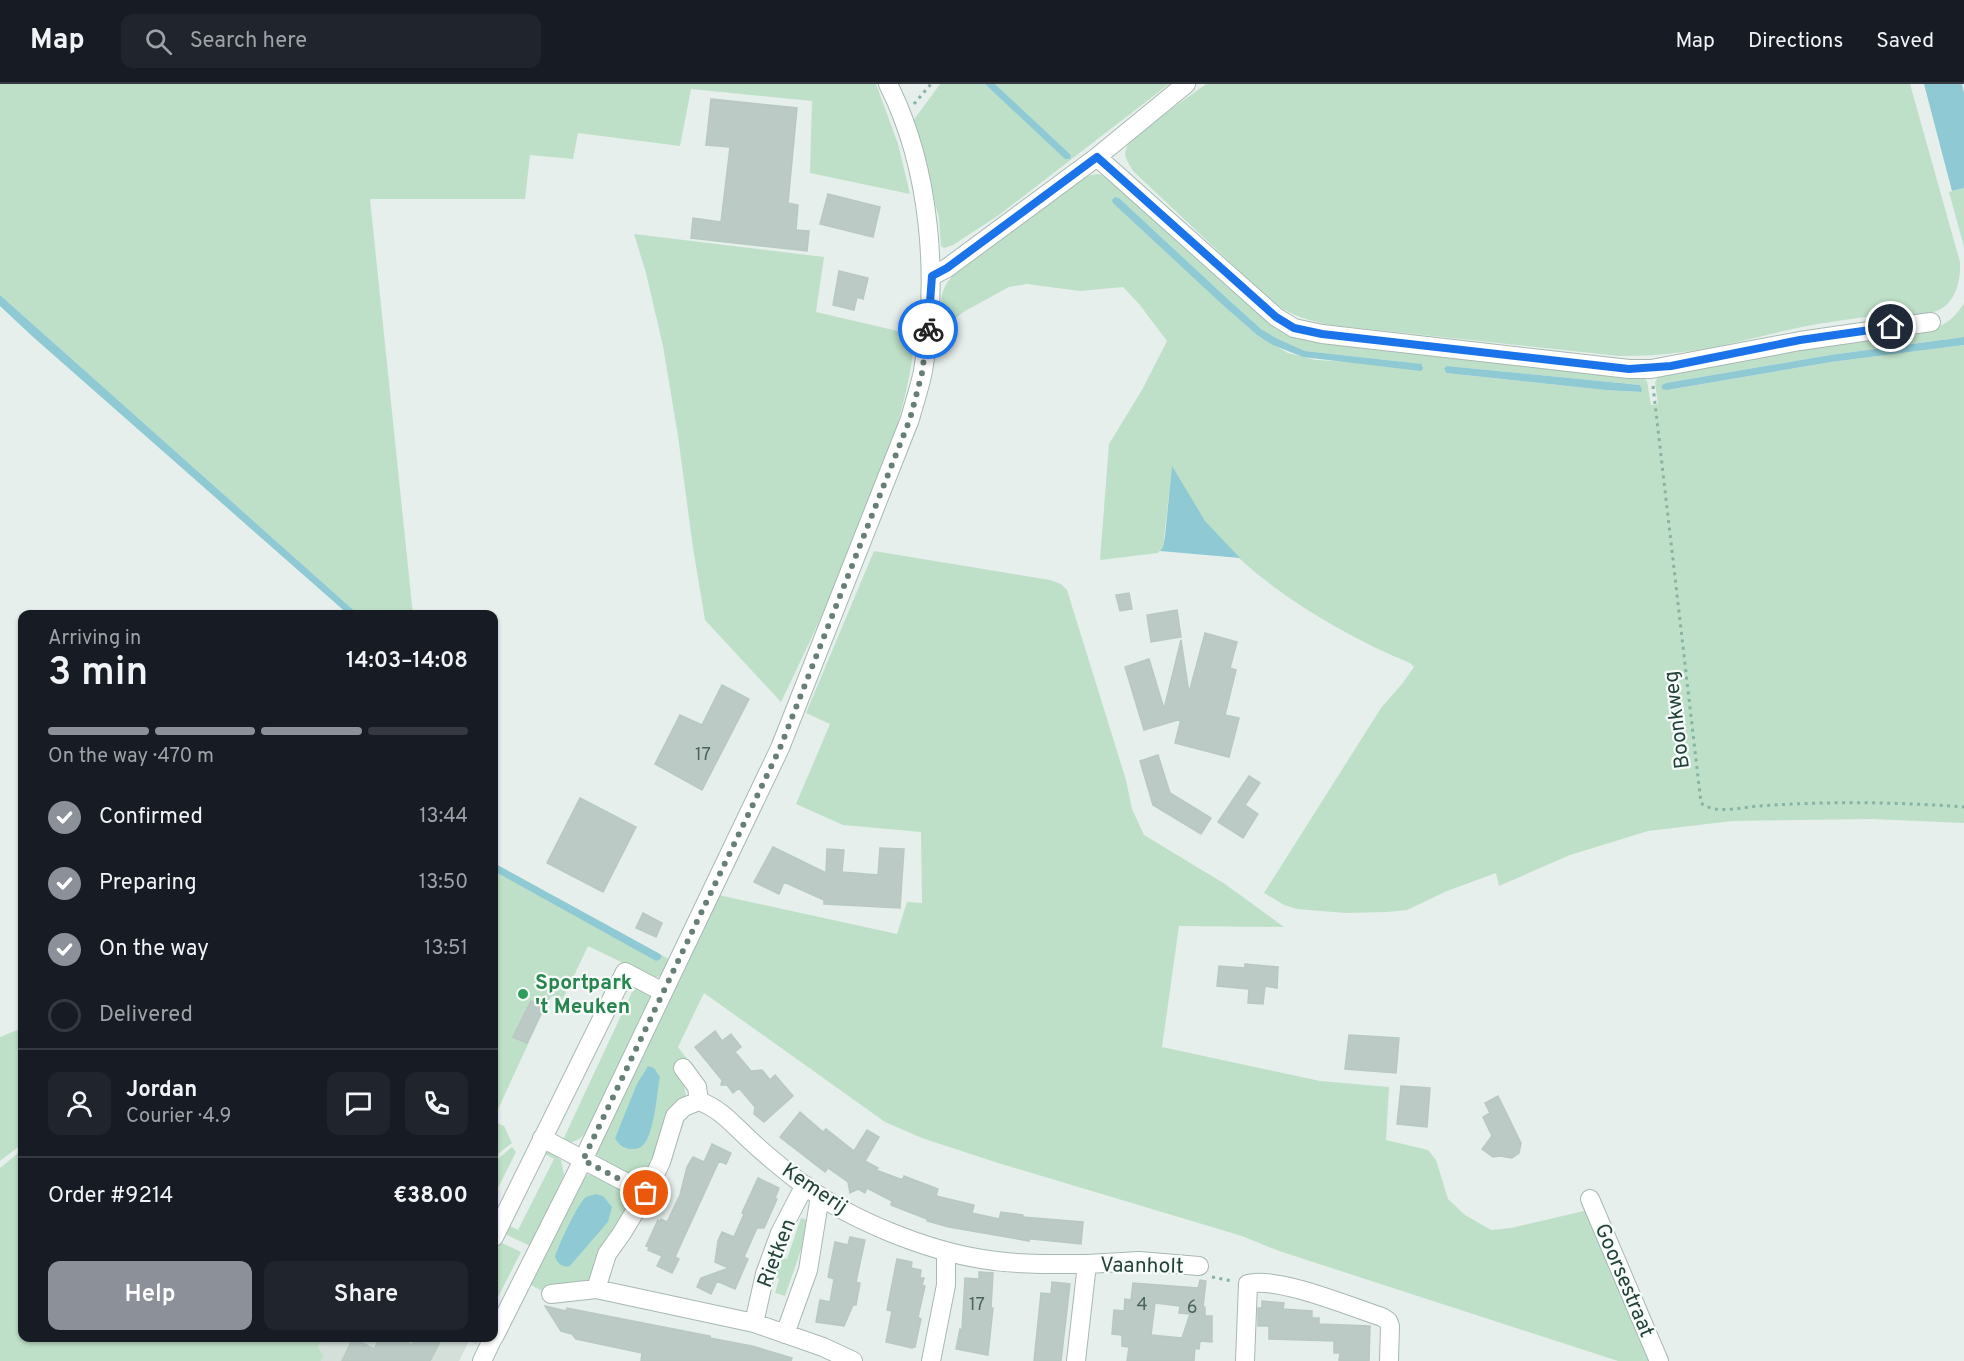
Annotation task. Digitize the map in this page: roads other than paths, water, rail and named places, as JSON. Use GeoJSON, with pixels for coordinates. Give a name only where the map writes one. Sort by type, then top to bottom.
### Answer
{"type":"FeatureCollection","features":[{"type":"Feature","properties":{"kind":"street"},"geometry":{"type":"LineString","coordinates":[[498,1328],[583,1160],[780,748],[910,419],[922,373],[932,276],[926,211],[914,153],[888,84]]}},
{"type":"Feature","properties":{"kind":"street"},"geometry":{"type":"LineString","coordinates":[[932,276],[947,268],[1097,157],[1185,84]]}},
{"type":"Feature","properties":{"kind":"street"},"geometry":{"type":"LineString","coordinates":[[1097,157],[1276,317],[1294,328],[1322,334],[1629,369],[1651,369],[1800,340],[1932,322]]}},
{"type":"Feature","properties":{"kind":"street"},"geometry":{"type":"LineString","coordinates":[[498,1228],[625,972],[663,992]]}},
{"type":"Feature","properties":{"kind":"street"},"geometry":{"type":"LineString","coordinates":[[596,1289],[607,1254],[646,1193],[661,1162],[675,1116],[684,1107],[699,1101],[697,1086],[683,1068]]}},
{"type":"Feature","properties":{"kind":"street","name":"Kemerij"},"geometry":{"type":"LineString","coordinates":[[699,1101],[713,1106],[726,1115],[752,1142],[820,1196],[876,1226],[946,1252],[993,1260],[1087,1264]]}},
{"type":"Feature","properties":{"kind":"street"},"geometry":{"type":"LineString","coordinates":[[542,1138],[646,1193]]}},
{"type":"Feature","properties":{"kind":"street","name":"Rietken"},"geometry":{"type":"LineString","coordinates":[[754,1323],[765,1274],[780,1233],[805,1185]]}},
{"type":"Feature","properties":{"kind":"street","name":"Rietken"},"geometry":{"type":"LineString","coordinates":[[785,1334],[808,1270],[820,1196]]}},
{"type":"Feature","properties":{"kind":"street","name":"Goorsestraat"},"geometry":{"type":"LineString","coordinates":[[1590,1199],[1659,1361]]}},
{"type":"Feature","properties":{"kind":"street"},"geometry":{"type":"LineString","coordinates":[[931,1361],[945,1285],[946,1252]]}},
{"type":"Feature","properties":{"kind":"street","name":"Vaanholt"},"geometry":{"type":"LineString","coordinates":[[1076,1361],[1087,1264],[1139,1261],[1200,1266]]}},
{"type":"Feature","properties":{"kind":"street"},"geometry":{"type":"LineString","coordinates":[[1245,1361],[1248,1284],[1258,1281],[1294,1288],[1382,1317],[1388,1321],[1390,1326],[1389,1361]]}},
{"type":"Feature","properties":{"kind":"street"},"geometry":{"type":"LineString","coordinates":[[551,1294],[596,1289],[754,1323],[823,1347],[853,1361]]}},
{"type":"Feature","properties":{"kind":"street"},"geometry":{"type":"LineString","coordinates":[[482,1361],[491,1342]]}},
{"type":"Feature","properties":{"kind":"water"},"geometry":{"type":"Polygon","coordinates":[[[985,84],[995,84],[1071,155],[1070,159],[1065,159],[985,84]]]}},
{"type":"Feature","properties":{"kind":"water"},"geometry":{"type":"Polygon","coordinates":[[[1924,84],[1962,84],[1964,93],[1964,188],[1952,191],[1924,84]]]}},
{"type":"Feature","properties":{"kind":"water"},"geometry":{"type":"Polygon","coordinates":[[[1115,197],[1119,198],[1261,329],[1276,338],[1305,351],[1422,364],[1423,369],[1421,371],[1303,357],[1273,345],[1257,335],[1225,307],[1113,203],[1112,200],[1115,197]]]}},
{"type":"Feature","properties":{"kind":"water"},"geometry":{"type":"Polygon","coordinates":[[[0,295],[353,610],[343,610],[0,306],[0,295]]]}},
{"type":"Feature","properties":{"kind":"water"},"geometry":{"type":"Polygon","coordinates":[[[1964,337],[1964,345],[1831,362],[1662,389],[1662,385],[1666,383],[1830,355],[1964,337]]]}},
{"type":"Feature","properties":{"kind":"water"},"geometry":{"type":"Polygon","coordinates":[[[1447,366],[1640,385],[1642,390],[1641,392],[1605,390],[1446,373],[1444,368],[1447,366]]]}},
{"type":"Feature","properties":{"kind":"water"},"geometry":{"type":"Polygon","coordinates":[[[1172,466],[1205,521],[1240,558],[1160,551],[1165,536],[1172,466]]]}},
{"type":"Feature","properties":{"kind":"water"},"geometry":{"type":"Polygon","coordinates":[[[498,865],[660,954],[662,957],[656,961],[498,873],[498,865]]]}},
{"type":"Feature","properties":{"kind":"water"},"geometry":{"type":"Polygon","coordinates":[[[648,1066],[654,1068],[660,1077],[650,1133],[639,1148],[627,1148],[615,1138],[637,1084],[648,1066]]]}},
{"type":"Feature","properties":{"kind":"water"},"geometry":{"type":"Polygon","coordinates":[[[596,1194],[603,1196],[612,1207],[608,1222],[570,1266],[563,1266],[555,1257],[564,1235],[582,1201],[596,1194]]]}},
{"type":"Feature","properties":{"kind":"place","name":"Sportpark 't Meuken"},"geometry":{"type":"Point","coordinates":[523,994]}}]}
